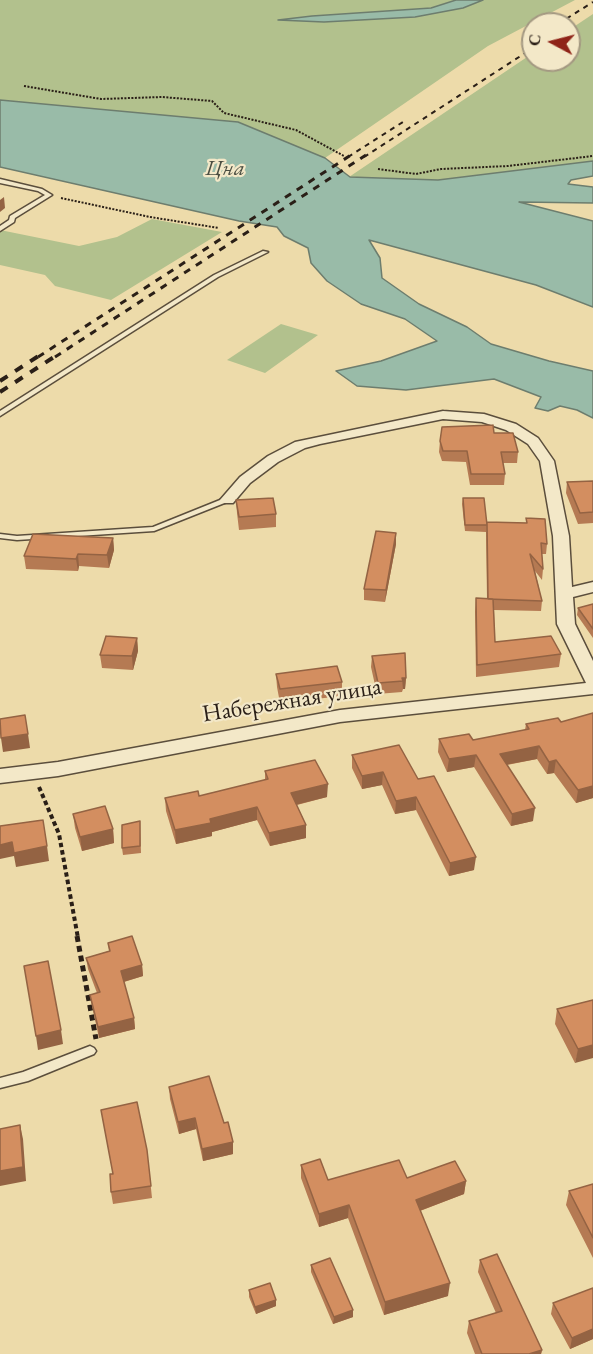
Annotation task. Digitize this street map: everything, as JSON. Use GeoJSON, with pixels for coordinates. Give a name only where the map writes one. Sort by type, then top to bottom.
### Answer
{"type":"FeatureCollection","features":[{"type":"Feature","properties":{"kind":"street"},"geometry":{"type":"LineString","coordinates":[[228,500],[245,480],[273,459],[300,445],[443,415],[467,416],[499,422],[533,441],[547,461],[561,536],[567,624],[593,679]]}},
{"type":"Feature","properties":{"kind":"street"},"geometry":{"type":"LineString","coordinates":[[564,594],[593,588]]}},
{"type":"Feature","properties":{"kind":"street","name":"Набережная улица"},"geometry":{"type":"LineString","coordinates":[[0,776],[340,716],[593,688]]}},
{"type":"Feature","properties":{"kind":"lane"},"geometry":{"type":"LineString","coordinates":[[0,181],[40,190],[49,195]]}},
{"type":"Feature","properties":{"kind":"lane"},"geometry":{"type":"LineString","coordinates":[[0,229],[12,221],[12,217],[49,195]]}},
{"type":"Feature","properties":{"kind":"lane"},"geometry":{"type":"LineString","coordinates":[[0,414],[216,276],[265,252]]}},
{"type":"Feature","properties":{"kind":"lane"},"geometry":{"type":"LineString","coordinates":[[0,536],[18,538],[154,530],[228,500]]}},
{"type":"Feature","properties":{"kind":"lane"},"geometry":{"type":"LineString","coordinates":[[0,1083],[24,1077],[90,1051]]}},
{"type":"Feature","properties":{"kind":"path"},"geometry":{"type":"LineString","coordinates":[[24,86],[101,99],[162,97],[212,101],[224,113],[296,130],[344,156]]}},
{"type":"Feature","properties":{"kind":"path"},"geometry":{"type":"LineString","coordinates":[[378,169],[416,174],[441,169],[508,166],[593,156]]}},
{"type":"Feature","properties":{"kind":"path"},"geometry":{"type":"LineString","coordinates":[[49,195],[150,217],[219,228]]}},
{"type":"Feature","properties":{"kind":"path"},"geometry":{"type":"LineString","coordinates":[[33,772],[59,834],[96,1042],[90,1051]]}},
{"type":"Feature","properties":{"kind":"green space"},"geometry":{"type":"Polygon","coordinates":[[[0,0],[456,0],[431,8],[283,20],[324,22],[463,8],[483,0],[575,0],[552,12],[521,12],[521,29],[488,46],[325,158],[237,122],[0,100],[0,0]]]}},
{"type":"Feature","properties":{"kind":"green space"},"geometry":{"type":"Polygon","coordinates":[[[593,14],[593,161],[438,180],[349,177],[521,61],[521,72],[581,72],[581,22],[593,14]]]}},
{"type":"Feature","properties":{"kind":"green space"},"geometry":{"type":"Polygon","coordinates":[[[152,219],[222,232],[111,300],[55,286],[45,275],[0,265],[0,230],[79,246],[117,237],[152,219]]]}},
{"type":"Feature","properties":{"kind":"green space"},"geometry":{"type":"Polygon","coordinates":[[[281,324],[318,335],[265,373],[227,360],[281,324]]]}},
{"type":"Feature","properties":{"kind":"water"},"geometry":{"type":"Polygon","coordinates":[[[456,0],[483,0],[463,8],[415,17],[324,22],[278,20],[431,8],[456,0]]]}},
{"type":"Feature","properties":{"kind":"water","name":"Цна"},"geometry":{"type":"Polygon","coordinates":[[[0,100],[238,122],[325,158],[350,177],[438,180],[593,161],[593,176],[571,180],[568,184],[593,187],[593,203],[519,202],[593,221],[593,307],[536,285],[369,240],[380,258],[382,278],[419,304],[467,327],[491,344],[593,371],[593,418],[577,410],[560,406],[548,411],[535,408],[541,397],[494,379],[406,390],[357,386],[336,371],[381,361],[437,341],[405,319],[361,304],[327,281],[311,263],[308,248],[284,236],[277,227],[239,221],[0,167],[0,100]]]}},
{"type":"Feature","properties":{"kind":"building"},"geometry":{"type":"Polygon","coordinates":[[[493,425],[494,433],[513,433],[518,452],[501,452],[505,474],[471,474],[467,451],[443,451],[440,441],[442,427],[493,425]]]}},
{"type":"Feature","properties":{"kind":"building"},"geometry":{"type":"Polygon","coordinates":[[[593,481],[593,512],[580,513],[567,482],[593,481]]]}},
{"type":"Feature","properties":{"kind":"building"},"geometry":{"type":"Polygon","coordinates":[[[273,498],[276,514],[239,517],[236,500],[273,498]]]}},
{"type":"Feature","properties":{"kind":"building"},"geometry":{"type":"Polygon","coordinates":[[[463,498],[484,498],[487,525],[465,525],[463,498]]]}},
{"type":"Feature","properties":{"kind":"building"},"geometry":{"type":"Polygon","coordinates":[[[526,518],[545,519],[547,544],[541,543],[543,569],[530,554],[542,601],[488,599],[487,522],[527,523],[526,518]]]}},
{"type":"Feature","properties":{"kind":"building"},"geometry":{"type":"Polygon","coordinates":[[[376,531],[396,533],[386,590],[364,589],[376,531]]]}},
{"type":"Feature","properties":{"kind":"building"},"geometry":{"type":"Polygon","coordinates":[[[33,534],[113,538],[107,555],[78,554],[76,559],[24,556],[33,534]]]}},
{"type":"Feature","properties":{"kind":"building"},"geometry":{"type":"Polygon","coordinates":[[[476,598],[493,599],[495,642],[551,636],[561,654],[477,665],[476,598]]]}},
{"type":"Feature","properties":{"kind":"building"},"geometry":{"type":"Polygon","coordinates":[[[593,604],[593,629],[578,608],[593,604]]]}},
{"type":"Feature","properties":{"kind":"building"},"geometry":{"type":"Polygon","coordinates":[[[106,636],[137,638],[132,656],[100,655],[106,636]]]}},
{"type":"Feature","properties":{"kind":"building"},"geometry":{"type":"Polygon","coordinates":[[[405,653],[406,678],[402,678],[403,681],[378,683],[372,656],[405,653]]]}},
{"type":"Feature","properties":{"kind":"building"},"geometry":{"type":"Polygon","coordinates":[[[337,666],[342,682],[280,689],[276,674],[337,666]]]}},
{"type":"Feature","properties":{"kind":"building"},"geometry":{"type":"Polygon","coordinates":[[[593,713],[593,786],[578,790],[556,760],[549,762],[539,746],[500,754],[535,808],[512,814],[476,755],[449,759],[439,739],[469,734],[473,740],[529,729],[526,724],[558,718],[561,722],[593,713]]]}},
{"type":"Feature","properties":{"kind":"building"},"geometry":{"type":"Polygon","coordinates":[[[25,715],[28,734],[1,738],[0,719],[25,715]]]}},
{"type":"Feature","properties":{"kind":"building"},"geometry":{"type":"Polygon","coordinates":[[[399,745],[418,779],[434,776],[476,857],[450,863],[416,797],[396,801],[383,772],[362,776],[352,755],[399,745]]]}},
{"type":"Feature","properties":{"kind":"building"},"geometry":{"type":"Polygon","coordinates":[[[315,760],[328,784],[291,793],[306,825],[269,833],[257,807],[210,819],[211,823],[175,830],[165,798],[198,791],[199,796],[268,779],[265,771],[315,760]]]}},
{"type":"Feature","properties":{"kind":"building"},"geometry":{"type":"Polygon","coordinates":[[[105,806],[113,829],[80,837],[73,814],[105,806]]]}},
{"type":"Feature","properties":{"kind":"building"},"geometry":{"type":"Polygon","coordinates":[[[43,820],[47,846],[14,853],[12,842],[0,845],[0,826],[43,820]]]}},
{"type":"Feature","properties":{"kind":"building"},"geometry":{"type":"Polygon","coordinates":[[[140,821],[140,846],[122,848],[122,825],[140,821]]]}},
{"type":"Feature","properties":{"kind":"building"},"geometry":{"type":"Polygon","coordinates":[[[132,936],[142,965],[121,971],[134,1018],[98,1027],[90,995],[100,992],[86,958],[110,951],[108,943],[132,936]]]}},
{"type":"Feature","properties":{"kind":"building"},"geometry":{"type":"Polygon","coordinates":[[[48,961],[61,1030],[36,1036],[24,966],[48,961]]]}},
{"type":"Feature","properties":{"kind":"building"},"geometry":{"type":"Polygon","coordinates":[[[593,1000],[593,1045],[578,1049],[557,1009],[593,1000]]]}},
{"type":"Feature","properties":{"kind":"building"},"geometry":{"type":"Polygon","coordinates":[[[209,1076],[224,1123],[228,1122],[233,1142],[202,1149],[195,1118],[178,1122],[169,1087],[209,1076]]]}},
{"type":"Feature","properties":{"kind":"building"},"geometry":{"type":"Polygon","coordinates":[[[137,1102],[147,1150],[151,1186],[111,1192],[110,1174],[113,1174],[101,1110],[137,1102]]]}},
{"type":"Feature","properties":{"kind":"building"},"geometry":{"type":"Polygon","coordinates":[[[20,1125],[23,1167],[0,1171],[0,1129],[20,1125]]]}},
{"type":"Feature","properties":{"kind":"building"},"geometry":{"type":"Polygon","coordinates":[[[320,1159],[328,1180],[399,1160],[407,1178],[455,1161],[466,1181],[416,1200],[450,1283],[385,1302],[349,1205],[319,1214],[301,1165],[320,1159]]]}},
{"type":"Feature","properties":{"kind":"building"},"geometry":{"type":"Polygon","coordinates":[[[593,1184],[593,1238],[569,1191],[593,1184]]]}},
{"type":"Feature","properties":{"kind":"building"},"geometry":{"type":"Polygon","coordinates":[[[497,1254],[542,1350],[529,1354],[482,1354],[469,1321],[502,1311],[480,1260],[497,1254]]]}},
{"type":"Feature","properties":{"kind":"building"},"geometry":{"type":"Polygon","coordinates":[[[330,1258],[353,1310],[334,1317],[311,1265],[330,1258]]]}},
{"type":"Feature","properties":{"kind":"building"},"geometry":{"type":"Polygon","coordinates":[[[270,1283],[276,1300],[255,1307],[249,1290],[270,1283]]]}},
{"type":"Feature","properties":{"kind":"building"},"geometry":{"type":"Polygon","coordinates":[[[593,1288],[593,1329],[572,1338],[553,1303],[593,1288]]]}},
{"type":"Feature","properties":{"kind":"railway"},"geometry":{"type":"LineString","coordinates":[[577,12],[593,2]]}},
{"type":"Feature","properties":{"kind":"railway"},"geometry":{"type":"LineString","coordinates":[[364,157],[521,56]]}},
{"type":"Feature","properties":{"kind":"railway"},"geometry":{"type":"LineString","coordinates":[[348,157],[406,120]]}},
{"type":"Feature","properties":{"kind":"railway"},"geometry":{"type":"LineString","coordinates":[[38,357],[351,155]]}},
{"type":"Feature","properties":{"kind":"railway"},"geometry":{"type":"LineString","coordinates":[[55,357],[366,155]]}},
{"type":"Feature","properties":{"kind":"railway"},"geometry":{"type":"LineString","coordinates":[[0,381],[40,355]]}},
{"type":"Feature","properties":{"kind":"railway"},"geometry":{"type":"LineString","coordinates":[[0,392],[57,355]]}}]}
